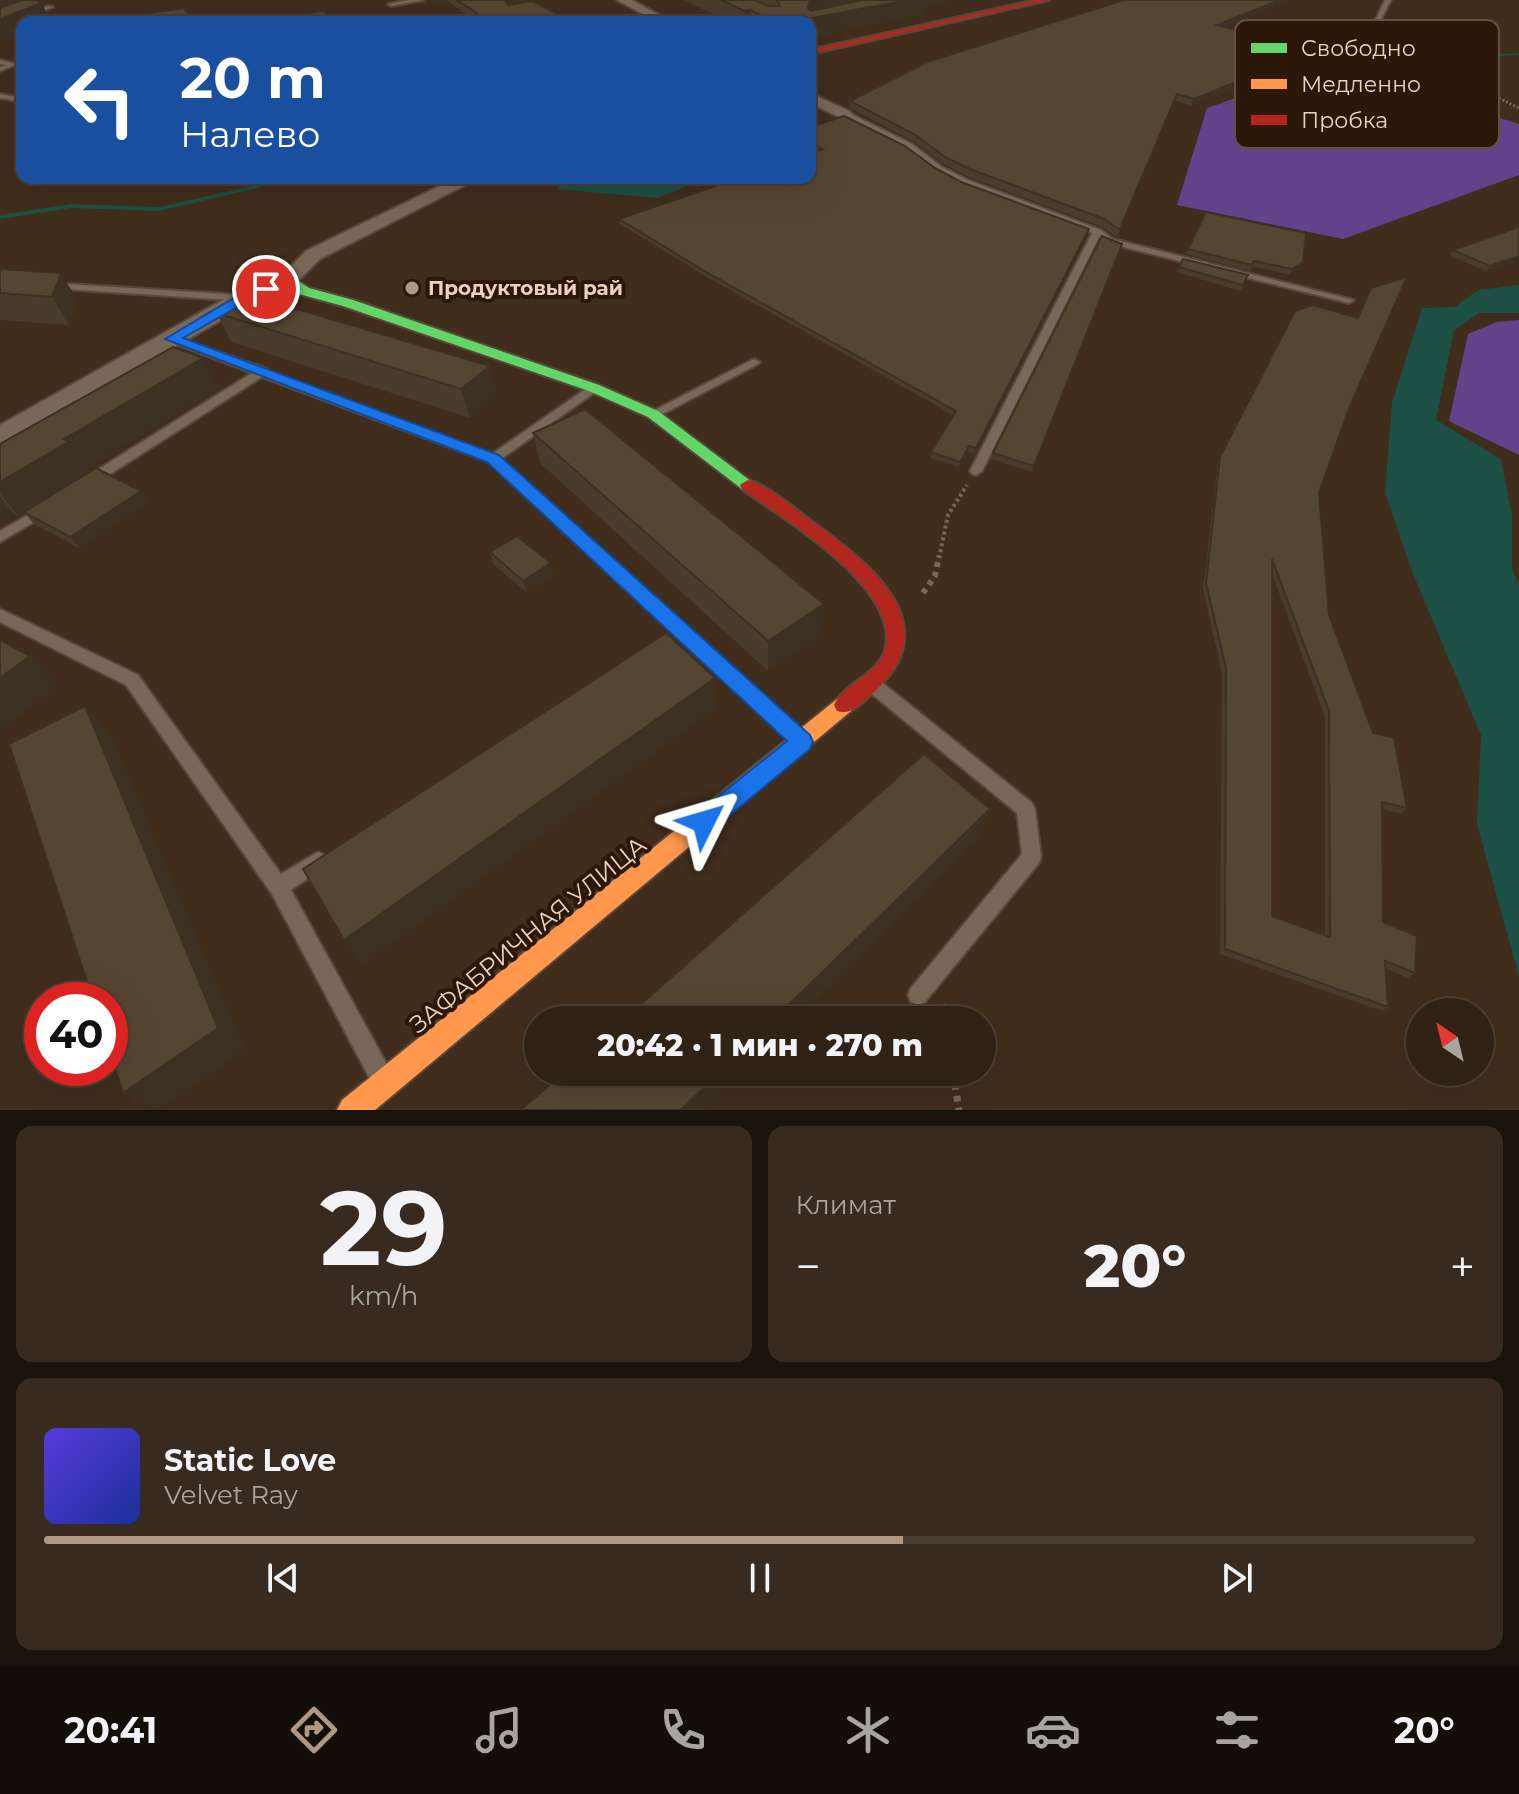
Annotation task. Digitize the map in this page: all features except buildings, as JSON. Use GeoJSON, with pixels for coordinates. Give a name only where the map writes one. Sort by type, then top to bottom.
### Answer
{"type":"FeatureCollection","features":[{"type":"Feature","properties":{"kind":"street"},"geometry":{"type":"LineString","coordinates":[[623,0],[654,16]]}},
{"type":"Feature","properties":{"kind":"street"},"geometry":{"type":"LineString","coordinates":[[816,51],[1046,0]]}},
{"type":"Feature","properties":{"kind":"street"},"geometry":{"type":"LineString","coordinates":[[816,100],[844,114]]}},
{"type":"Feature","properties":{"kind":"street"},"geometry":{"type":"LineString","coordinates":[[0,436],[243,298],[288,280],[313,255],[458,184]]}},
{"type":"Feature","properties":{"kind":"street"},"geometry":{"type":"LineString","coordinates":[[288,280],[304,291],[594,388],[653,414],[863,571],[885,594],[897,631]]}},
{"type":"Feature","properties":{"kind":"street","name":"ЗАФАБРИЧНАЯ УЛИЦА"},"geometry":{"type":"LineString","coordinates":[[352,1110],[871,683],[896,648],[897,631]]}},
{"type":"Feature","properties":{"kind":"lane"},"geometry":{"type":"LineString","coordinates":[[391,4],[421,0]]}},
{"type":"Feature","properties":{"kind":"lane"},"geometry":{"type":"LineString","coordinates":[[1378,20],[1388,0]]}},
{"type":"Feature","properties":{"kind":"lane"},"geometry":{"type":"LineString","coordinates":[[28,16],[50,7]]}},
{"type":"Feature","properties":{"kind":"lane"},"geometry":{"type":"LineString","coordinates":[[0,62],[14,64],[0,69]]}},
{"type":"Feature","properties":{"kind":"lane"},"geometry":{"type":"LineString","coordinates":[[844,114],[909,146],[939,169],[965,182],[1097,232],[1110,241],[1349,300]]}},
{"type":"Feature","properties":{"kind":"lane"},"geometry":{"type":"LineString","coordinates":[[976,471],[1097,232]]}},
{"type":"Feature","properties":{"kind":"lane"},"geometry":{"type":"LineString","coordinates":[[46,286],[243,298]]}},
{"type":"Feature","properties":{"kind":"lane"},"geometry":{"type":"LineString","coordinates":[[172,339],[493,459],[670,631],[802,742]]}},
{"type":"Feature","properties":{"kind":"lane"},"geometry":{"type":"LineString","coordinates":[[653,414],[754,362]]}},
{"type":"Feature","properties":{"kind":"lane"},"geometry":{"type":"LineString","coordinates":[[79,487],[263,371]]}},
{"type":"Feature","properties":{"kind":"lane"},"geometry":{"type":"LineString","coordinates":[[493,459],[594,388]]}},
{"type":"Feature","properties":{"kind":"lane"},"geometry":{"type":"LineString","coordinates":[[0,537],[53,504]]}},
{"type":"Feature","properties":{"kind":"lane"},"geometry":{"type":"LineString","coordinates":[[0,615],[132,680],[279,887],[385,1083]]}},
{"type":"Feature","properties":{"kind":"lane"},"geometry":{"type":"LineString","coordinates":[[871,683],[1026,809],[1032,857],[918,995]]}},
{"type":"Feature","properties":{"kind":"lane"},"geometry":{"type":"LineString","coordinates":[[279,887],[332,852]]}},
{"type":"Feature","properties":{"kind":"path"},"geometry":{"type":"LineString","coordinates":[[1499,98],[1519,108]]}},
{"type":"Feature","properties":{"kind":"path"},"geometry":{"type":"LineString","coordinates":[[897,631],[935,576],[948,515],[976,471]]}},
{"type":"Feature","properties":{"kind":"path"},"geometry":{"type":"LineString","coordinates":[[955,1086],[959,1110]]}},
{"type":"Feature","properties":{"kind":"shaded area"},"geometry":{"type":"Polygon","coordinates":[[[1235,98],[1235,148],[1499,148],[1499,118],[1519,124],[1519,175],[1343,239],[1177,205],[1207,108],[1235,98]]]}},
{"type":"Feature","properties":{"kind":"shaded area"},"geometry":{"type":"Polygon","coordinates":[[[1519,320],[1519,455],[1449,421],[1468,334],[1497,322],[1519,320]]]}},
{"type":"Feature","properties":{"kind":"water"},"geometry":{"type":"Polygon","coordinates":[[[559,184],[693,184],[657,198],[558,189],[559,184]]]}},
{"type":"Feature","properties":{"kind":"water"},"geometry":{"type":"Polygon","coordinates":[[[1519,285],[1519,313],[1479,313],[1454,330],[1436,420],[1501,459],[1512,516],[1512,569],[1519,585],[1519,977],[1477,824],[1481,735],[1413,574],[1385,493],[1392,403],[1422,308],[1455,307],[1478,290],[1519,285]]]}},
{"type":"Feature","properties":{"kind":"waterway"},"geometry":{"type":"LineString","coordinates":[[1499,54],[1519,54]]}},
{"type":"Feature","properties":{"kind":"waterway"},"geometry":{"type":"LineString","coordinates":[[0,217],[71,206],[159,209],[269,184]]}},
{"type":"Feature","properties":{"kind":"traffic: fast"},"geometry":{"type":"LineString","coordinates":[[288,280],[304,291],[348,303],[594,388],[653,414],[748,485]]}},
{"type":"Feature","properties":{"kind":"traffic: slow"},"geometry":{"type":"LineString","coordinates":[[352,1110],[844,705]]}},
{"type":"Feature","properties":{"kind":"traffic: jam"},"geometry":{"type":"LineString","coordinates":[[816,51],[1046,0]]}},
{"type":"Feature","properties":{"kind":"traffic: jam"},"geometry":{"type":"LineString","coordinates":[[748,485],[817,534],[867,577],[885,600],[896,623],[896,646],[888,664],[844,705]]}},
{"type":"Feature","properties":{"kind":"place","name":"Продуктовый рай"},"geometry":{"type":"Point","coordinates":[412,288]}},
{"type":"Feature","properties":{"kind":"route"},"geometry":{"type":"LineString","coordinates":[[266,289],[243,298],[172,339],[493,459],[802,742],[704,822]]}}]}
